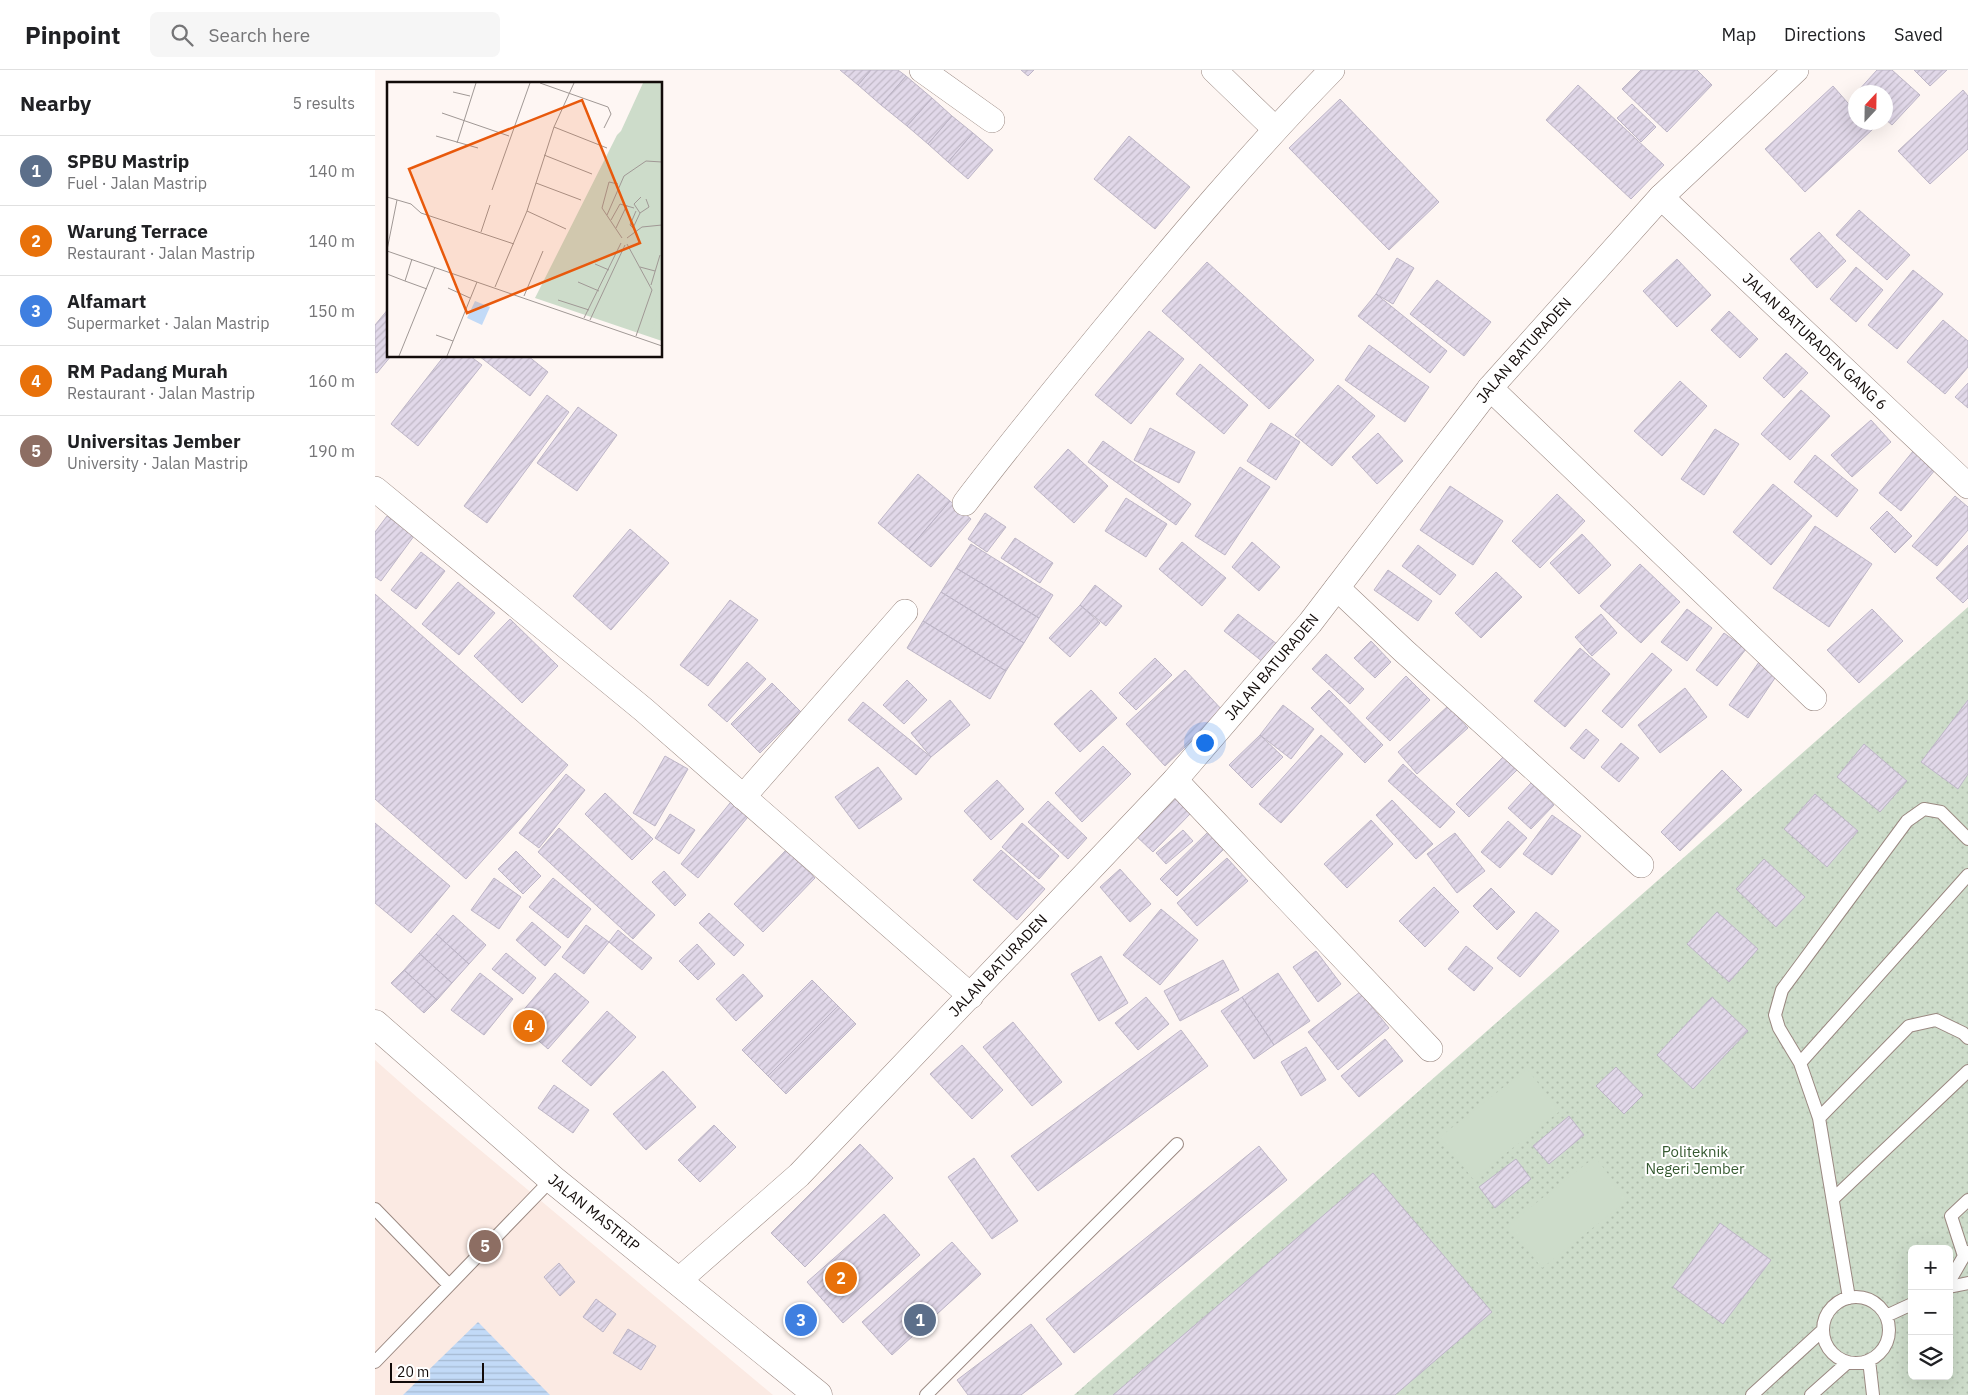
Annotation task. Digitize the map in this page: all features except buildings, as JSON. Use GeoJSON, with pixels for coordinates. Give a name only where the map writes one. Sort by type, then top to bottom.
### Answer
{"type":"FeatureCollection","features":[{"type":"Feature","properties":{"kind":"main road","name":"JALAN MASTRIP"},"geometry":{"type":"LineString","coordinates":[[375,1024],[552,1179],[818,1395]]}},
{"type":"Feature","properties":{"kind":"street"},"geometry":{"type":"LineString","coordinates":[[922,70],[992,120]]}},
{"type":"Feature","properties":{"kind":"street"},"geometry":{"type":"LineString","coordinates":[[1214,70],[1275,128]]}},
{"type":"Feature","properties":{"kind":"street"},"geometry":{"type":"LineString","coordinates":[[965,503],[1001,456],[1186,230],[1275,128],[1332,70]]}},
{"type":"Feature","properties":{"kind":"street","name":"JALAN BATURADEN"},"geometry":{"type":"LineString","coordinates":[[678,1281],[799,1175],[1175,780],[1310,624],[1491,388],[1661,198],[1796,70]]}},
{"type":"Feature","properties":{"kind":"street","name":"JALAN BATURADEN GANG 6"},"geometry":{"type":"LineString","coordinates":[[1661,198],[1968,486]]}},
{"type":"Feature","properties":{"kind":"street"},"geometry":{"type":"LineString","coordinates":[[1491,388],[1814,698]]}},
{"type":"Feature","properties":{"kind":"street"},"geometry":{"type":"LineString","coordinates":[[375,489],[644,710],[971,996]]}},
{"type":"Feature","properties":{"kind":"street"},"geometry":{"type":"LineString","coordinates":[[1337,588],[1411,658],[1641,865]]}},
{"type":"Feature","properties":{"kind":"street"},"geometry":{"type":"LineString","coordinates":[[743,797],[905,612]]}},
{"type":"Feature","properties":{"kind":"street"},"geometry":{"type":"LineString","coordinates":[[1175,780],[1430,1049]]}},
{"type":"Feature","properties":{"kind":"lane"},"geometry":{"type":"LineString","coordinates":[[1849,1298],[1819,1118],[1800,1063],[1779,1028],[1775,1015],[1782,990],[1907,821],[1924,809],[1941,812],[1968,839]]}},
{"type":"Feature","properties":{"kind":"lane"},"geometry":{"type":"LineString","coordinates":[[1800,1063],[1968,875]]}},
{"type":"Feature","properties":{"kind":"lane"},"geometry":{"type":"LineString","coordinates":[[1819,1118],[1909,1026],[1936,1020],[1963,1033],[1968,1038]]}},
{"type":"Feature","properties":{"kind":"lane"},"geometry":{"type":"LineString","coordinates":[[1833,1199],[1968,1071]]}},
{"type":"Feature","properties":{"kind":"lane"},"geometry":{"type":"LineString","coordinates":[[926,1395],[1177,1144]]}},
{"type":"Feature","properties":{"kind":"lane"},"geometry":{"type":"LineString","coordinates":[[375,1362],[552,1179]]}},
{"type":"Feature","properties":{"kind":"lane"},"geometry":{"type":"LineString","coordinates":[[1953,1275],[1966,1254],[1951,1216],[1968,1200]]}},
{"type":"Feature","properties":{"kind":"lane"},"geometry":{"type":"LineString","coordinates":[[375,1209],[449,1284]]}},
{"type":"Feature","properties":{"kind":"lane"},"geometry":{"type":"LineString","coordinates":[[1953,1286],[1968,1283]]}},
{"type":"Feature","properties":{"kind":"lane"},"geometry":{"type":"LineString","coordinates":[[1859,1297],[1870,1300],[1879,1306],[1889,1326],[1889,1336],[1885,1347],[1878,1355],[1859,1363],[1848,1362],[1838,1358],[1825,1341],[1823,1330],[1830,1310],[1838,1303],[1849,1298],[1859,1297]]}},
{"type":"Feature","properties":{"kind":"lane"},"geometry":{"type":"LineString","coordinates":[[1885,1316],[1908,1306]]}},
{"type":"Feature","properties":{"kind":"lane"},"geometry":{"type":"LineString","coordinates":[[1752,1395],[1823,1330]]}},
{"type":"Feature","properties":{"kind":"lane"},"geometry":{"type":"LineString","coordinates":[[1869,1360],[1873,1395]]}},
{"type":"Feature","properties":{"kind":"lane"},"geometry":{"type":"LineString","coordinates":[[1811,1395],[1848,1362]]}},
{"type":"Feature","properties":{"kind":"shaded area"},"geometry":{"type":"Polygon","coordinates":[[[375,1060],[418,1098],[773,1395],[375,1395],[375,1060]]]}},
{"type":"Feature","properties":{"kind":"green space","name":"Politeknik Negeri Jember"},"geometry":{"type":"Polygon","coordinates":[[[1968,607],[1968,1395],[1074,1395],[1968,607]]]}},
{"type":"Feature","properties":{"kind":"green space"},"geometry":{"type":"Polygon","coordinates":[[[1527,1069],[1560,1111],[1473,1179],[1440,1137],[1527,1069]]]}},
{"type":"Feature","properties":{"kind":"green space"},"geometry":{"type":"Polygon","coordinates":[[[1595,1157],[1628,1200],[1542,1268],[1508,1225],[1595,1157]]]}},
{"type":"Feature","properties":{"kind":"water"},"geometry":{"type":"Polygon","coordinates":[[[478,1322],[550,1395],[403,1395],[478,1322]]]}},
{"type":"Feature","properties":{"kind":"place","name":"RM Padang Murah"},"geometry":{"type":"Point","coordinates":[529,1026]}},
{"type":"Feature","properties":{"kind":"place","name":"Universitas Jember"},"geometry":{"type":"Point","coordinates":[485,1246]}},
{"type":"Feature","properties":{"kind":"place","name":"Warung Terrace"},"geometry":{"type":"Point","coordinates":[841,1278]}},
{"type":"Feature","properties":{"kind":"place","name":"Alfamart"},"geometry":{"type":"Point","coordinates":[801,1320]}},
{"type":"Feature","properties":{"kind":"place","name":"SPBU Mastrip"},"geometry":{"type":"Point","coordinates":[920,1320]}}]}
